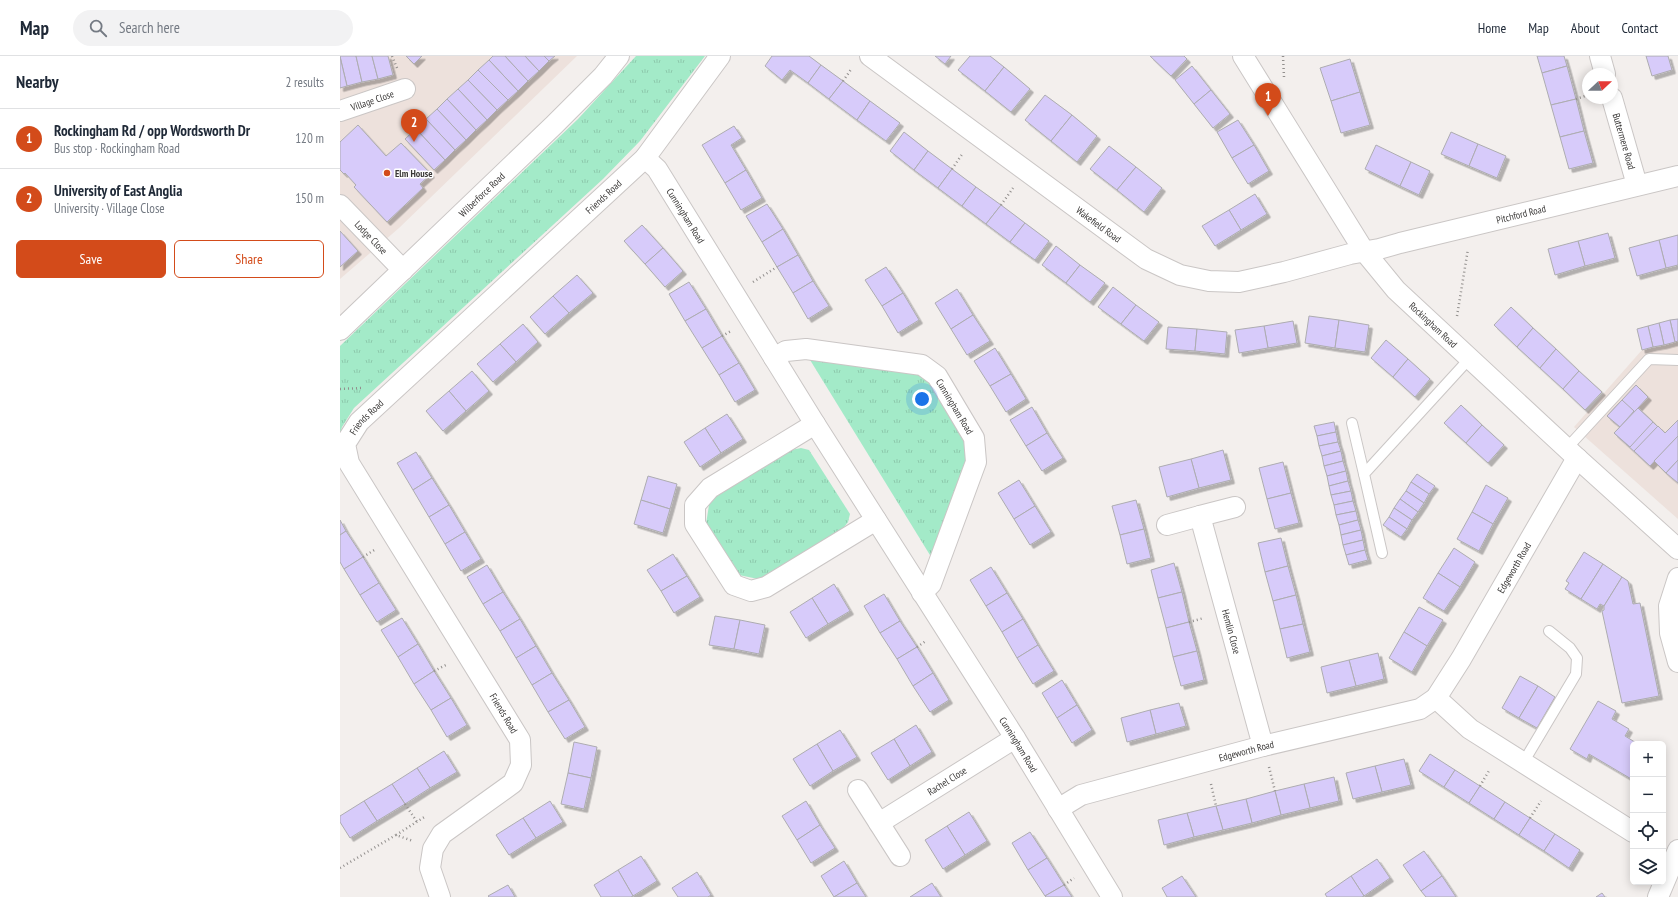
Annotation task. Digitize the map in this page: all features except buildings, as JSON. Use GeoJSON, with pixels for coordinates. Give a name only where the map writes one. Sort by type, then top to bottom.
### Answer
{"type":"FeatureCollection","features":[{"type":"Feature","properties":{"kind":"street","name":"Wilberforce Road"},"geometry":{"type":"LineString","coordinates":[[340,330],[554,126],[603,76],[619,56]]}},
{"type":"Feature","properties":{"kind":"street","name":"Friends Road"},"geometry":{"type":"LineString","coordinates":[[440,897],[430,868],[433,850],[442,834],[512,783],[521,765],[520,740],[349,463],[345,444],[359,422],[645,158],[720,56]]}},
{"type":"Feature","properties":{"kind":"street","name":"Wakefield Road"},"geometry":{"type":"LineString","coordinates":[[870,56],[1146,259],[1180,275],[1209,281],[1239,282],[1364,251]]}},
{"type":"Feature","properties":{"kind":"street","name":"Rockingham Road"},"geometry":{"type":"LineString","coordinates":[[1243,56],[1364,251],[1396,290],[1678,549]]}},
{"type":"Feature","properties":{"kind":"street"},"geometry":{"type":"LineString","coordinates":[[1600,56],[1603,68]]}},
{"type":"Feature","properties":{"kind":"street","name":"Village Close"},"geometry":{"type":"LineString","coordinates":[[340,111],[405,89]]}},
{"type":"Feature","properties":{"kind":"street","name":"Buttermere Road"},"geometry":{"type":"LineString","coordinates":[[1614,104],[1637,185]]}},
{"type":"Feature","properties":{"kind":"street","name":"Cunningham Road"},"geometry":{"type":"LineString","coordinates":[[645,158],[656,169],[922,593],[1015,738],[1112,897]]}},
{"type":"Feature","properties":{"kind":"street","name":"Pitchford Road"},"geometry":{"type":"LineString","coordinates":[[1364,251],[1379,250],[1472,225],[1678,176]]}},
{"type":"Feature","properties":{"kind":"street","name":"Lodge Close"},"geometry":{"type":"LineString","coordinates":[[340,205],[403,270]]}},
{"type":"Feature","properties":{"kind":"street","name":"Cunningham Road"},"geometry":{"type":"LineString","coordinates":[[774,358],[786,351],[806,349],[922,365],[936,376],[974,438],[976,462],[931,584],[922,593]]}},
{"type":"Feature","properties":{"kind":"street"},"geometry":{"type":"LineString","coordinates":[[816,424],[710,488],[695,505],[696,524],[726,573],[734,585],[751,591],[766,587],[876,520]]}},
{"type":"Feature","properties":{"kind":"street","name":"Edgeworth Road"},"geometry":{"type":"LineString","coordinates":[[1058,809],[1081,795],[1263,746],[1420,709],[1436,698],[1462,659],[1572,453]]}},
{"type":"Feature","properties":{"kind":"street"},"geometry":{"type":"LineString","coordinates":[[1167,525],[1235,507]]}},
{"type":"Feature","properties":{"kind":"street","name":"Hemlin Close"},"geometry":{"type":"LineString","coordinates":[[1200,516],[1263,746]]}},
{"type":"Feature","properties":{"kind":"street"},"geometry":{"type":"LineString","coordinates":[[1678,578],[1669,606],[1670,633],[1678,662]]}},
{"type":"Feature","properties":{"kind":"street"},"geometry":{"type":"LineString","coordinates":[[1436,698],[1470,729],[1630,830]]}},
{"type":"Feature","properties":{"kind":"street","name":"Rachel Close"},"geometry":{"type":"LineString","coordinates":[[879,823],[1015,738]]}},
{"type":"Feature","properties":{"kind":"street"},"geometry":{"type":"LineString","coordinates":[[858,790],[900,856]]}},
{"type":"Feature","properties":{"kind":"street"},"geometry":{"type":"LineString","coordinates":[[1658,897],[1673,849]]}},
{"type":"Feature","properties":{"kind":"lane"},"geometry":{"type":"LineString","coordinates":[[1364,474],[1470,358]]}},
{"type":"Feature","properties":{"kind":"lane"},"geometry":{"type":"LineString","coordinates":[[1572,453],[1649,359],[1678,360]]}},
{"type":"Feature","properties":{"kind":"lane"},"geometry":{"type":"LineString","coordinates":[[1352,423],[1382,553]]}},
{"type":"Feature","properties":{"kind":"lane"},"geometry":{"type":"LineString","coordinates":[[1523,763],[1576,674],[1577,658],[1570,648],[1549,631]]}},
{"type":"Feature","properties":{"kind":"path"},"geometry":{"type":"LineString","coordinates":[[1576,99],[1582,97]]}},
{"type":"Feature","properties":{"kind":"path"},"geometry":{"type":"LineString","coordinates":[[1453,343],[1472,225]]}},
{"type":"Feature","properties":{"kind":"path"},"geometry":{"type":"LineString","coordinates":[[734,294],[777,267]]}},
{"type":"Feature","properties":{"kind":"path"},"geometry":{"type":"LineString","coordinates":[[363,557],[383,544]]}},
{"type":"Feature","properties":{"kind":"path"},"geometry":{"type":"LineString","coordinates":[[434,671],[453,661]]}},
{"type":"Feature","properties":{"kind":"path"},"geometry":{"type":"LineString","coordinates":[[405,804],[416,822]]}},
{"type":"Feature","properties":{"kind":"path"},"geometry":{"type":"LineString","coordinates":[[340,868],[430,814]]}},
{"type":"Feature","properties":{"kind":"path"},"geometry":{"type":"LineString","coordinates":[[396,834],[433,850]]}},
{"type":"Feature","properties":{"kind":"shaded area"},"geometry":{"type":"Polygon","coordinates":[[[340,56],[577,56],[399,228],[340,279],[340,56]]]}},
{"type":"Feature","properties":{"kind":"shaded area"},"geometry":{"type":"Polygon","coordinates":[[[1678,341],[1678,519],[1574,427],[1642,350],[1678,341]]]}},
{"type":"Feature","properties":{"kind":"green space"},"geometry":{"type":"Polygon","coordinates":[[[636,56],[705,56],[640,141],[603,179],[354,408],[340,433],[340,346],[578,119],[636,56]]]}},
{"type":"Feature","properties":{"kind":"green space"},"geometry":{"type":"Polygon","coordinates":[[[807,355],[912,369],[929,379],[965,439],[967,457],[933,560],[807,355]]]}},
{"type":"Feature","properties":{"kind":"green space"},"geometry":{"type":"Polygon","coordinates":[[[801,448],[809,450],[850,514],[848,522],[841,531],[768,576],[758,579],[739,575],[706,524],[709,505],[715,497],[791,450],[801,448]]]}},
{"type":"Feature","properties":{"kind":"place","name":"Rockingham Rd / opp Wordsworth Dr"},"geometry":{"type":"Point","coordinates":[1268,116]}},
{"type":"Feature","properties":{"kind":"place","name":"University of East Anglia"},"geometry":{"type":"Point","coordinates":[414,142]}},
{"type":"Feature","properties":{"kind":"place","name":"Elm House"},"geometry":{"type":"Point","coordinates":[387,173]}}]}
